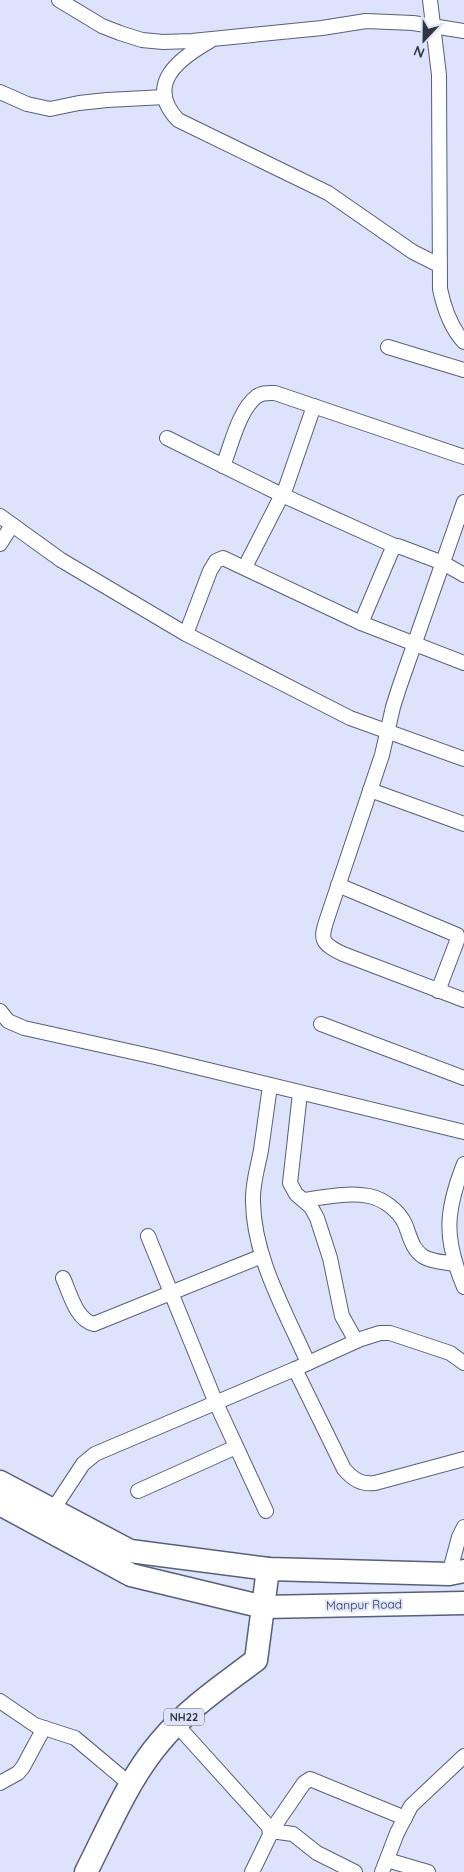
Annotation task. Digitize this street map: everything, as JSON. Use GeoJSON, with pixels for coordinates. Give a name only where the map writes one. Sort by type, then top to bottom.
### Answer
{"type":"FeatureCollection","features":[{"type":"Feature","properties":{"kind":"main road"},"geometry":{"type":"LineString","coordinates":[[0,1482],[130,1551],[268,1569],[457,1572]]}},
{"type":"Feature","properties":{"kind":"main road","name":"Manpur Road"},"geometry":{"type":"LineString","coordinates":[[0,1504],[131,1575],[264,1607],[464,1603]]}},
{"type":"Feature","properties":{"kind":"main road","name":"NH22"},"geometry":{"type":"LineString","coordinates":[[86,1872],[131,1785],[158,1743],[176,1724],[206,1698],[256,1660],[268,1569]]}},
{"type":"Feature","properties":{"kind":"street"},"geometry":{"type":"LineString","coordinates":[[59,0],[102,26],[142,40],[163,42],[322,28],[366,21],[400,21],[464,31]]}},
{"type":"Feature","properties":{"kind":"street"},"geometry":{"type":"LineString","coordinates":[[430,0],[439,74],[440,289],[451,323],[464,342]]}},
{"type":"Feature","properties":{"kind":"street"},"geometry":{"type":"LineString","coordinates":[[214,39],[191,52],[174,66],[169,75],[165,98],[166,104],[172,113],[184,124],[328,193],[413,252],[440,265]]}},
{"type":"Feature","properties":{"kind":"street"},"geometry":{"type":"LineString","coordinates":[[0,92],[28,104],[50,109],[107,100],[165,98]]}},
{"type":"Feature","properties":{"kind":"street"},"geometry":{"type":"LineString","coordinates":[[388,347],[464,370]]}},
{"type":"Feature","properties":{"kind":"street"},"geometry":{"type":"LineString","coordinates":[[223,466],[240,420],[256,396],[265,393],[276,393],[464,457]]}},
{"type":"Feature","properties":{"kind":"street"},"geometry":{"type":"LineString","coordinates":[[245,567],[266,522],[282,495],[314,406]]}},
{"type":"Feature","properties":{"kind":"street"},"geometry":{"type":"LineString","coordinates":[[167,438],[282,495],[395,546],[443,563],[464,575]]}},
{"type":"Feature","properties":{"kind":"street"},"geometry":{"type":"LineString","coordinates":[[464,502],[393,707],[388,733],[322,938],[325,944],[343,954],[464,1000]]}},
{"type":"Feature","properties":{"kind":"street"},"geometry":{"type":"LineString","coordinates":[[0,516],[44,549],[81,573],[186,634],[337,713],[464,760]]}},
{"type":"Feature","properties":{"kind":"street"},"geometry":{"type":"LineString","coordinates":[[0,544],[12,525]]}},
{"type":"Feature","properties":{"kind":"street"},"geometry":{"type":"LineString","coordinates":[[361,623],[395,546]]}},
{"type":"Feature","properties":{"kind":"street"},"geometry":{"type":"LineString","coordinates":[[186,634],[210,571],[216,560],[223,558],[361,623],[464,663]]}},
{"type":"Feature","properties":{"kind":"street"},"geometry":{"type":"LineString","coordinates":[[370,790],[464,824]]}},
{"type":"Feature","properties":{"kind":"street"},"geometry":{"type":"LineString","coordinates":[[338,885],[458,935],[461,943],[438,990]]}},
{"type":"Feature","properties":{"kind":"street"},"geometry":{"type":"LineString","coordinates":[[0,1011],[8,1021],[24,1028],[155,1057],[464,1132]]}},
{"type":"Feature","properties":{"kind":"street"},"geometry":{"type":"LineString","coordinates":[[322,1024],[464,1078]]}},
{"type":"Feature","properties":{"kind":"street"},"geometry":{"type":"LineString","coordinates":[[270,1086],[253,1200],[256,1233],[262,1256],[308,1363]]}},
{"type":"Feature","properties":{"kind":"street"},"geometry":{"type":"LineString","coordinates":[[300,1093],[290,1183],[296,1194],[311,1207],[317,1218],[330,1258],[342,1316],[356,1341]]}},
{"type":"Feature","properties":{"kind":"street"},"geometry":{"type":"LineString","coordinates":[[464,1164],[454,1188],[449,1209],[449,1230],[454,1264],[464,1288]]}},
{"type":"Feature","properties":{"kind":"street"},"geometry":{"type":"LineString","coordinates":[[304,1200],[360,1195],[379,1199],[400,1217],[411,1243],[418,1252],[425,1258],[454,1264]]}},
{"type":"Feature","properties":{"kind":"street"},"geometry":{"type":"LineString","coordinates":[[148,1236],[216,1402],[266,1510]]}},
{"type":"Feature","properties":{"kind":"street"},"geometry":{"type":"LineString","coordinates":[[63,1278],[79,1314],[84,1320],[94,1324],[262,1256]]}},
{"type":"Feature","properties":{"kind":"street"},"geometry":{"type":"LineString","coordinates":[[52,1511],[86,1460],[356,1341],[380,1333],[390,1333],[450,1353],[464,1363]]}},
{"type":"Feature","properties":{"kind":"street"},"geometry":{"type":"LineString","coordinates":[[295,1369],[344,1469],[351,1477],[360,1482],[374,1483],[464,1459]]}},
{"type":"Feature","properties":{"kind":"street"},"geometry":{"type":"LineString","coordinates":[[138,1491],[236,1447]]}},
{"type":"Feature","properties":{"kind":"street"},"geometry":{"type":"LineString","coordinates":[[457,1572],[459,1537],[464,1527]]}},
{"type":"Feature","properties":{"kind":"street"},"geometry":{"type":"LineString","coordinates":[[0,1701],[28,1722],[75,1738],[131,1785]]}},
{"type":"Feature","properties":{"kind":"street"},"geometry":{"type":"LineString","coordinates":[[176,1724],[267,1823],[270,1832]]}},
{"type":"Feature","properties":{"kind":"street"},"geometry":{"type":"LineString","coordinates":[[0,1782],[18,1773],[23,1767],[44,1728]]}},
{"type":"Feature","properties":{"kind":"street"},"geometry":{"type":"LineString","coordinates":[[428,1872],[385,1866],[411,1806],[464,1756]]}},
{"type":"Feature","properties":{"kind":"street"},"geometry":{"type":"LineString","coordinates":[[252,1872],[269,1838],[270,1832],[304,1782],[310,1779],[405,1818]]}},
{"type":"Feature","properties":{"kind":"street"},"geometry":{"type":"LineString","coordinates":[[270,1832],[293,1834],[317,1853],[355,1872]]}}]}
